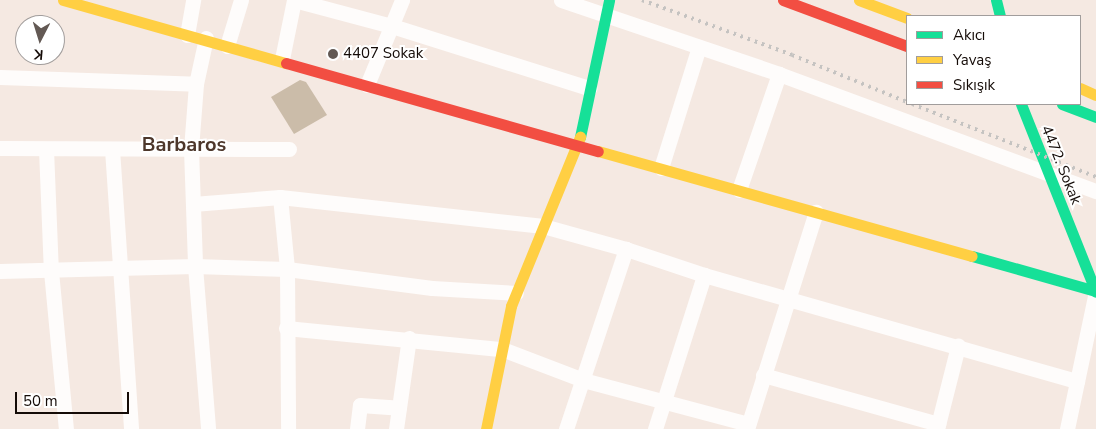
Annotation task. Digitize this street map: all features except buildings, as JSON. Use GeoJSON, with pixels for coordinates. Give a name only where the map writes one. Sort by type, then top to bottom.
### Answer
{"type":"FeatureCollection","features":[{"type":"Feature","properties":{"kind":"street"},"geometry":{"type":"LineString","coordinates":[[187,34],[193,0]]}},
{"type":"Feature","properties":{"kind":"street"},"geometry":{"type":"LineString","coordinates":[[227,46],[241,0]]}},
{"type":"Feature","properties":{"kind":"street"},"geometry":{"type":"LineString","coordinates":[[282,59],[294,0],[392,26],[589,88]]}},
{"type":"Feature","properties":{"kind":"street"},"geometry":{"type":"LineString","coordinates":[[367,85],[402,0]]}},
{"type":"Feature","properties":{"kind":"street"},"geometry":{"type":"LineString","coordinates":[[561,0],[605,5],[699,46],[1096,191]]}},
{"type":"Feature","properties":{"kind":"street"},"geometry":{"type":"LineString","coordinates":[[783,0],[906,46]]}},
{"type":"Feature","properties":{"kind":"street"},"geometry":{"type":"LineString","coordinates":[[859,0],[906,18]]}},
{"type":"Feature","properties":{"kind":"street"},"geometry":{"type":"LineString","coordinates":[[996,0],[1000,15]]}},
{"type":"Feature","properties":{"kind":"street"},"geometry":{"type":"LineString","coordinates":[[68,1],[104,5],[227,46],[282,59],[367,85],[1096,291],[1067,429]]}},
{"type":"Feature","properties":{"kind":"street"},"geometry":{"type":"LineString","coordinates":[[486,429],[502,349],[516,293],[578,144],[605,5]]}},
{"type":"Feature","properties":{"kind":"street"},"geometry":{"type":"LineString","coordinates":[[206,38],[196,84],[191,149],[195,266],[208,429]]}},
{"type":"Feature","properties":{"kind":"street"},"geometry":{"type":"LineString","coordinates":[[661,168],[699,46]]}},
{"type":"Feature","properties":{"kind":"street"},"geometry":{"type":"LineString","coordinates":[[739,190],[779,74]]}},
{"type":"Feature","properties":{"kind":"street"},"geometry":{"type":"LineString","coordinates":[[0,77],[196,84]]}},
{"type":"Feature","properties":{"kind":"street"},"geometry":{"type":"LineString","coordinates":[[1081,88],[1096,95]]}},
{"type":"Feature","properties":{"kind":"street","name":"4472. Sokak"},"geometry":{"type":"LineString","coordinates":[[1021,105],[1096,291]]}},
{"type":"Feature","properties":{"kind":"street"},"geometry":{"type":"LineString","coordinates":[[1065,105],[1096,117]]}},
{"type":"Feature","properties":{"kind":"street"},"geometry":{"type":"LineString","coordinates":[[0,148],[289,149]]}},
{"type":"Feature","properties":{"kind":"street"},"geometry":{"type":"LineString","coordinates":[[46,149],[51,272],[66,429]]}},
{"type":"Feature","properties":{"kind":"street"},"geometry":{"type":"LineString","coordinates":[[112,149],[131,429]]}},
{"type":"Feature","properties":{"kind":"street"},"geometry":{"type":"LineString","coordinates":[[193,204],[280,197],[543,226],[626,249],[704,276],[1077,381]]}},
{"type":"Feature","properties":{"kind":"street"},"geometry":{"type":"LineString","coordinates":[[280,197],[287,269],[288,429]]}},
{"type":"Feature","properties":{"kind":"street"},"geometry":{"type":"LineString","coordinates":[[286,328],[409,338],[502,349],[583,380],[662,401],[747,427],[816,212]]}},
{"type":"Feature","properties":{"kind":"street"},"geometry":{"type":"LineString","coordinates":[[566,429],[626,249]]}},
{"type":"Feature","properties":{"kind":"street"},"geometry":{"type":"LineString","coordinates":[[0,271],[51,272],[195,266],[287,269],[432,288],[516,293]]}},
{"type":"Feature","properties":{"kind":"street"},"geometry":{"type":"LineString","coordinates":[[655,429],[662,401],[704,276]]}},
{"type":"Feature","properties":{"kind":"street"},"geometry":{"type":"LineString","coordinates":[[396,429],[409,338]]}},
{"type":"Feature","properties":{"kind":"street"},"geometry":{"type":"LineString","coordinates":[[763,375],[937,426],[958,346]]}},
{"type":"Feature","properties":{"kind":"street"},"geometry":{"type":"LineString","coordinates":[[357,429],[360,405],[399,408]]}},
{"type":"Feature","properties":{"kind":"railway"},"geometry":{"type":"LineString","coordinates":[[642,0],[792,55],[906,102]]}},
{"type":"Feature","properties":{"kind":"railway"},"geometry":{"type":"LineString","coordinates":[[915,105],[1096,177]]}},
{"type":"Feature","properties":{"kind":"traffic: fast"},"geometry":{"type":"LineString","coordinates":[[580,137],[609,0]]}},
{"type":"Feature","properties":{"kind":"traffic: fast"},"geometry":{"type":"LineString","coordinates":[[996,0],[1000,15]]}},
{"type":"Feature","properties":{"kind":"traffic: fast"},"geometry":{"type":"LineString","coordinates":[[1021,105],[1096,292]]}},
{"type":"Feature","properties":{"kind":"traffic: fast"},"geometry":{"type":"LineString","coordinates":[[1065,105],[1096,117]]}},
{"type":"Feature","properties":{"kind":"traffic: fast"},"geometry":{"type":"LineString","coordinates":[[972,256],[1096,291]]}},
{"type":"Feature","properties":{"kind":"traffic: slow"},"geometry":{"type":"LineString","coordinates":[[63,0],[286,63]]}},
{"type":"Feature","properties":{"kind":"traffic: slow"},"geometry":{"type":"LineString","coordinates":[[859,0],[906,18]]}},
{"type":"Feature","properties":{"kind":"traffic: slow"},"geometry":{"type":"LineString","coordinates":[[1081,88],[1096,95]]}},
{"type":"Feature","properties":{"kind":"traffic: slow"},"geometry":{"type":"LineString","coordinates":[[486,429],[511,306],[580,137]]}},
{"type":"Feature","properties":{"kind":"traffic: slow"},"geometry":{"type":"LineString","coordinates":[[598,151],[972,256]]}},
{"type":"Feature","properties":{"kind":"traffic: jam"},"geometry":{"type":"LineString","coordinates":[[783,0],[906,46]]}},
{"type":"Feature","properties":{"kind":"traffic: jam"},"geometry":{"type":"LineString","coordinates":[[286,63],[598,151]]}},
{"type":"Feature","properties":{"kind":"place","name":"4407 Sokak"},"geometry":{"type":"Point","coordinates":[333,54]}},
{"type":"Feature","properties":{"kind":"district","name":"Barbaros"},"geometry":{"type":"Point","coordinates":[184,144]}}]}
